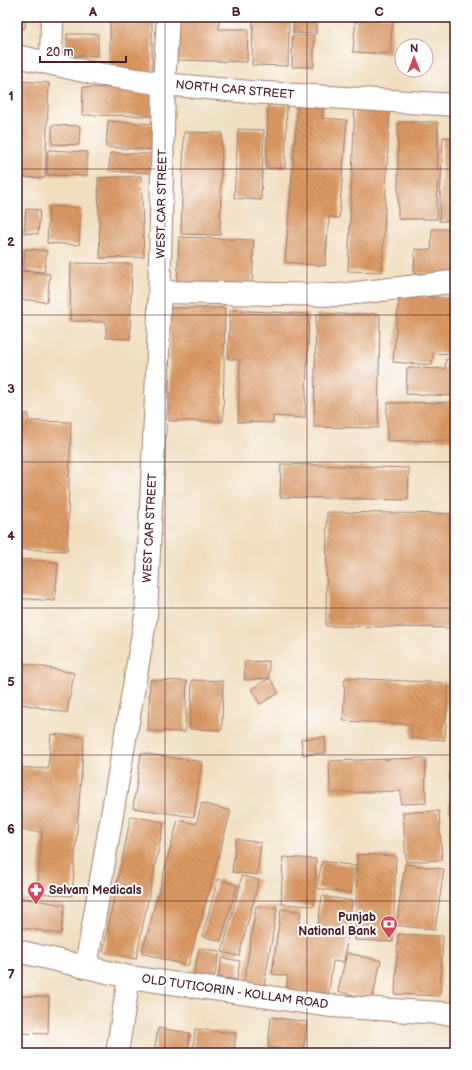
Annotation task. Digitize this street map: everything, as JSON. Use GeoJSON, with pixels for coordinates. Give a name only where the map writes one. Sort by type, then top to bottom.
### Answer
{"type":"FeatureCollection","features":[{"type":"Feature","properties":{"kind":"street"},"geometry":{"type":"LineString","coordinates":[[51,64],[52,17]]}},
{"type":"Feature","properties":{"kind":"street","name":"WEST CAR STREET"},"geometry":{"type":"LineString","coordinates":[[86,967],[146,616],[160,292],[164,84],[168,17]]}},
{"type":"Feature","properties":{"kind":"street","name":"NORTH CAR STREET"},"geometry":{"type":"LineString","coordinates":[[17,56],[97,74],[164,84],[250,92],[455,105]]}},
{"type":"Feature","properties":{"kind":"street"},"geometry":{"type":"LineString","coordinates":[[160,292],[338,294],[452,282]]}},
{"type":"Feature","properties":{"kind":"street","name":"OLD TUTICORIN - KOLLAM ROAD"},"geometry":{"type":"LineString","coordinates":[[17,951],[129,977],[331,1006],[455,1014]]}},
{"type":"Feature","properties":{"kind":"street"},"geometry":{"type":"LineString","coordinates":[[117,1053],[129,977]]}},
{"type":"Feature","properties":{"kind":"building"},"geometry":{"type":"Polygon","coordinates":[[[17,17],[26,17],[25,28],[17,28],[17,17]]]}},
{"type":"Feature","properties":{"kind":"building"},"geometry":{"type":"Polygon","coordinates":[[[110,17],[152,17],[152,73],[110,73],[110,17]]]}},
{"type":"Feature","properties":{"kind":"building"},"geometry":{"type":"Polygon","coordinates":[[[177,17],[219,17],[219,29],[248,29],[247,62],[175,60],[177,17]]]}},
{"type":"Feature","properties":{"kind":"building"},"geometry":{"type":"Polygon","coordinates":[[[253,17],[289,17],[288,66],[252,65],[253,17]]]}},
{"type":"Feature","properties":{"kind":"building"},"geometry":{"type":"Polygon","coordinates":[[[294,17],[316,17],[316,34],[293,33],[294,17]]]}},
{"type":"Feature","properties":{"kind":"building"},"geometry":{"type":"Polygon","coordinates":[[[356,17],[393,17],[390,54],[353,52],[356,17]]]}},
{"type":"Feature","properties":{"kind":"building"},"geometry":{"type":"Polygon","coordinates":[[[67,34],[98,34],[98,56],[67,55],[67,34]]]}},
{"type":"Feature","properties":{"kind":"building"},"geometry":{"type":"Polygon","coordinates":[[[292,36],[314,36],[314,67],[292,67],[292,36]]]}},
{"type":"Feature","properties":{"kind":"building"},"geometry":{"type":"Polygon","coordinates":[[[17,81],[49,83],[45,178],[17,177],[17,81]]]}},
{"type":"Feature","properties":{"kind":"building"},"geometry":{"type":"Polygon","coordinates":[[[83,87],[153,89],[152,116],[82,115],[83,87]]]}},
{"type":"Feature","properties":{"kind":"building"},"geometry":{"type":"Polygon","coordinates":[[[298,102],[324,104],[322,118],[347,120],[339,218],[329,217],[325,266],[285,262],[298,102]]]}},
{"type":"Feature","properties":{"kind":"building"},"geometry":{"type":"Polygon","coordinates":[[[355,103],[390,104],[382,272],[348,271],[355,103]]]}},
{"type":"Feature","properties":{"kind":"building"},"geometry":{"type":"Polygon","coordinates":[[[268,105],[287,105],[285,168],[266,168],[268,105]]]}},
{"type":"Feature","properties":{"kind":"building"},"geometry":{"type":"Polygon","coordinates":[[[108,121],[155,124],[154,150],[106,147],[108,121]]]}},
{"type":"Feature","properties":{"kind":"building"},"geometry":{"type":"Polygon","coordinates":[[[398,122],[438,122],[437,219],[398,219],[398,122]]]}},
{"type":"Feature","properties":{"kind":"building"},"geometry":{"type":"Polygon","coordinates":[[[52,125],[80,126],[79,145],[52,144],[52,125]]]}},
{"type":"Feature","properties":{"kind":"building"},"geometry":{"type":"Polygon","coordinates":[[[238,129],[264,130],[261,200],[234,198],[238,129]]]}},
{"type":"Feature","properties":{"kind":"building"},"geometry":{"type":"Polygon","coordinates":[[[184,132],[222,133],[220,235],[181,234],[184,132]]]}},
{"type":"Feature","properties":{"kind":"building"},"geometry":{"type":"Polygon","coordinates":[[[443,137],[455,138],[455,221],[439,221],[443,137]]]}},
{"type":"Feature","properties":{"kind":"building"},"geometry":{"type":"Polygon","coordinates":[[[48,150],[87,152],[87,176],[47,175],[48,150]]]}},
{"type":"Feature","properties":{"kind":"building"},"geometry":{"type":"Polygon","coordinates":[[[110,153],[151,154],[151,173],[109,171],[110,153]]]}},
{"type":"Feature","properties":{"kind":"building"},"geometry":{"type":"Polygon","coordinates":[[[141,176],[144,257],[100,258],[98,178],[141,176]]]}},
{"type":"Feature","properties":{"kind":"building"},"geometry":{"type":"Polygon","coordinates":[[[49,206],[81,208],[79,245],[47,243],[49,206]]]}},
{"type":"Feature","properties":{"kind":"building"},"geometry":{"type":"Polygon","coordinates":[[[26,209],[40,210],[38,234],[24,233],[26,209]]]}},
{"type":"Feature","properties":{"kind":"building"},"geometry":{"type":"Polygon","coordinates":[[[432,229],[455,229],[455,275],[414,273],[415,249],[431,250],[432,229]]]}},
{"type":"Feature","properties":{"kind":"building"},"geometry":{"type":"Polygon","coordinates":[[[179,237],[254,240],[252,288],[177,285],[179,237]]]}},
{"type":"Feature","properties":{"kind":"building"},"geometry":{"type":"Polygon","coordinates":[[[17,248],[22,249],[20,271],[50,274],[47,302],[17,299],[17,248]]]}},
{"type":"Feature","properties":{"kind":"building"},"geometry":{"type":"Polygon","coordinates":[[[25,249],[47,251],[44,272],[23,270],[25,249]]]}},
{"type":"Feature","properties":{"kind":"building"},"geometry":{"type":"Polygon","coordinates":[[[71,263],[132,264],[130,339],[106,338],[106,322],[70,321],[71,263]]]}},
{"type":"Feature","properties":{"kind":"building"},"geometry":{"type":"Polygon","coordinates":[[[395,294],[455,299],[454,354],[433,353],[432,365],[393,362],[399,299],[395,294]]]}},
{"type":"Feature","properties":{"kind":"building"},"geometry":{"type":"Polygon","coordinates":[[[170,308],[225,308],[223,421],[169,421],[170,308]]]}},
{"type":"Feature","properties":{"kind":"building"},"geometry":{"type":"Polygon","coordinates":[[[230,310],[309,314],[305,418],[273,416],[273,423],[238,422],[240,360],[228,359],[230,310]]]}},
{"type":"Feature","properties":{"kind":"building"},"geometry":{"type":"Polygon","coordinates":[[[316,314],[380,314],[378,428],[314,427],[316,314]]]}},
{"type":"Feature","properties":{"kind":"building"},"geometry":{"type":"Polygon","coordinates":[[[446,359],[455,359],[455,396],[406,394],[407,368],[445,369],[446,359]]]}},
{"type":"Feature","properties":{"kind":"building"},"geometry":{"type":"Polygon","coordinates":[[[455,402],[455,440],[387,441],[387,403],[455,402]]]}},
{"type":"Feature","properties":{"kind":"building"},"geometry":{"type":"Polygon","coordinates":[[[17,413],[29,414],[28,421],[71,422],[67,551],[17,549],[17,413]]]}},
{"type":"Feature","properties":{"kind":"building"},"geometry":{"type":"Polygon","coordinates":[[[281,464],[409,468],[408,500],[280,497],[281,464]]]}},
{"type":"Feature","properties":{"kind":"building"},"geometry":{"type":"Polygon","coordinates":[[[327,512],[455,514],[455,628],[326,626],[327,512]]]}},
{"type":"Feature","properties":{"kind":"building"},"geometry":{"type":"Polygon","coordinates":[[[17,559],[58,562],[55,601],[17,598],[17,559]]]}},
{"type":"Feature","properties":{"kind":"building"},"geometry":{"type":"Polygon","coordinates":[[[269,661],[269,678],[245,680],[244,662],[269,661]]]}},
{"type":"Feature","properties":{"kind":"building"},"geometry":{"type":"Polygon","coordinates":[[[17,662],[74,673],[67,713],[17,703],[17,662]]]}},
{"type":"Feature","properties":{"kind":"building"},"geometry":{"type":"Polygon","coordinates":[[[270,678],[279,693],[260,704],[251,689],[270,678]]]}},
{"type":"Feature","properties":{"kind":"building"},"geometry":{"type":"Polygon","coordinates":[[[345,678],[448,683],[445,740],[411,738],[411,724],[343,721],[345,678]]]}},
{"type":"Feature","properties":{"kind":"building"},"geometry":{"type":"Polygon","coordinates":[[[150,680],[187,681],[185,732],[148,731],[150,680]]]}},
{"type":"Feature","properties":{"kind":"building"},"geometry":{"type":"Polygon","coordinates":[[[192,680],[223,681],[222,730],[190,729],[192,680]]]}},
{"type":"Feature","properties":{"kind":"building"},"geometry":{"type":"Polygon","coordinates":[[[51,734],[84,737],[72,896],[37,893],[42,832],[17,830],[17,767],[48,769],[51,734]]]}},
{"type":"Feature","properties":{"kind":"building"},"geometry":{"type":"Polygon","coordinates":[[[325,737],[326,753],[303,755],[301,739],[325,737]]]}},
{"type":"Feature","properties":{"kind":"building"},"geometry":{"type":"Polygon","coordinates":[[[141,753],[202,762],[194,817],[133,808],[141,753]]]}},
{"type":"Feature","properties":{"kind":"building"},"geometry":{"type":"Polygon","coordinates":[[[425,758],[426,803],[401,804],[401,791],[330,793],[329,761],[425,758]]]}},
{"type":"Feature","properties":{"kind":"building"},"geometry":{"type":"Polygon","coordinates":[[[450,759],[455,760],[455,812],[449,812],[450,759]]]}},
{"type":"Feature","properties":{"kind":"building"},"geometry":{"type":"Polygon","coordinates":[[[202,803],[231,811],[188,966],[142,953],[178,820],[196,824],[202,803]]]}},
{"type":"Feature","properties":{"kind":"building"},"geometry":{"type":"Polygon","coordinates":[[[439,811],[442,860],[406,862],[403,812],[439,811]]]}},
{"type":"Feature","properties":{"kind":"building"},"geometry":{"type":"Polygon","coordinates":[[[131,816],[164,822],[136,959],[103,952],[131,816]]]}},
{"type":"Feature","properties":{"kind":"building"},"geometry":{"type":"Polygon","coordinates":[[[236,839],[261,843],[257,875],[232,872],[236,839]]]}},
{"type":"Feature","properties":{"kind":"building"},"geometry":{"type":"Polygon","coordinates":[[[357,854],[396,856],[393,942],[355,940],[357,854]]]}},
{"type":"Feature","properties":{"kind":"building"},"geometry":{"type":"Polygon","coordinates":[[[283,857],[316,859],[314,906],[281,904],[283,857]]]}},
{"type":"Feature","properties":{"kind":"building"},"geometry":{"type":"Polygon","coordinates":[[[322,861],[356,866],[351,894],[317,888],[322,861]]]}},
{"type":"Feature","properties":{"kind":"building"},"geometry":{"type":"Polygon","coordinates":[[[405,864],[444,869],[435,930],[396,925],[405,864]]]}},
{"type":"Feature","properties":{"kind":"building"},"geometry":{"type":"Polygon","coordinates":[[[242,876],[259,880],[239,956],[222,952],[242,876]]]}},
{"type":"Feature","properties":{"kind":"building"},"geometry":{"type":"Polygon","coordinates":[[[218,879],[237,885],[221,941],[202,936],[218,879]]]}},
{"type":"Feature","properties":{"kind":"building"},"geometry":{"type":"Polygon","coordinates":[[[322,896],[352,901],[344,962],[333,961],[328,997],[286,991],[288,976],[272,974],[281,909],[301,912],[298,931],[317,933],[322,896]]]}},
{"type":"Feature","properties":{"kind":"building"},"geometry":{"type":"Polygon","coordinates":[[[17,897],[65,905],[61,934],[17,927],[17,897]]]}},
{"type":"Feature","properties":{"kind":"building"},"geometry":{"type":"Polygon","coordinates":[[[256,906],[277,908],[264,986],[244,982],[256,906]]]}},
{"type":"Feature","properties":{"kind":"building"},"geometry":{"type":"Polygon","coordinates":[[[398,934],[443,936],[440,996],[395,994],[398,934]]]}},
{"type":"Feature","properties":{"kind":"building"},"geometry":{"type":"Polygon","coordinates":[[[199,948],[220,951],[213,982],[193,978],[199,948]]]}},
{"type":"Feature","properties":{"kind":"building"},"geometry":{"type":"Polygon","coordinates":[[[347,953],[381,961],[372,1000],[338,991],[347,953]]]}},
{"type":"Feature","properties":{"kind":"building"},"geometry":{"type":"Polygon","coordinates":[[[222,958],[240,961],[237,980],[218,977],[222,958]]]}},
{"type":"Feature","properties":{"kind":"building"},"geometry":{"type":"Polygon","coordinates":[[[453,981],[455,981],[455,1010],[452,1010],[453,981]]]}},
{"type":"Feature","properties":{"kind":"building"},"geometry":{"type":"Polygon","coordinates":[[[17,996],[49,997],[48,1034],[17,1033],[17,996]]]}},
{"type":"Feature","properties":{"kind":"building"},"geometry":{"type":"Polygon","coordinates":[[[271,1017],[307,1022],[303,1053],[279,1053],[279,1049],[268,1047],[271,1017]]]}},
{"type":"Feature","properties":{"kind":"building"},"geometry":{"type":"Polygon","coordinates":[[[158,1028],[190,1033],[187,1053],[154,1053],[158,1028]]]}},
{"type":"Feature","properties":{"kind":"building"},"geometry":{"type":"Polygon","coordinates":[[[195,1029],[236,1033],[234,1053],[193,1053],[195,1029]]]}},
{"type":"Feature","properties":{"kind":"place","name":"Selvam Medicals"},"geometry":{"type":"Point","coordinates":[36,905]}},
{"type":"Feature","properties":{"kind":"place","name":"Punjab National Bank"},"geometry":{"type":"Point","coordinates":[389,939]}}]}
